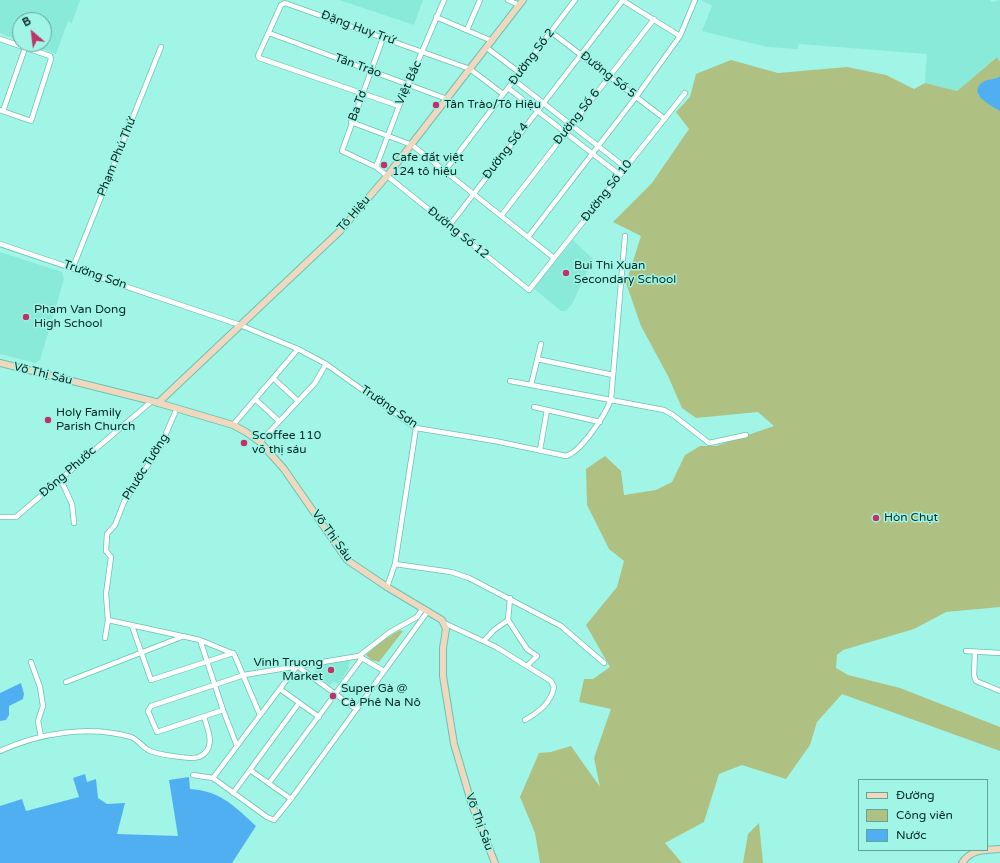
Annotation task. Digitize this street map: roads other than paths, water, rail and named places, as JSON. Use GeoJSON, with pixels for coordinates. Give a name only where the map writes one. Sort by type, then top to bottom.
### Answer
{"type":"FeatureCollection","features":[{"type":"Feature","properties":{"kind":"main road","name":"Tô Hiệu"},"geometry":{"type":"LineString","coordinates":[[155,402],[340,231],[388,176],[521,2]]}},
{"type":"Feature","properties":{"kind":"main road","name":"Võ Thị Sáu"},"geometry":{"type":"LineString","coordinates":[[0,363],[155,402],[233,425],[260,442],[284,469],[347,560],[387,587],[426,609],[444,623],[446,633],[442,653],[443,676],[454,744],[472,805],[495,863]]}},
{"type":"Feature","properties":{"kind":"main road"},"geometry":{"type":"LineString","coordinates":[[988,850],[1000,849]]}},
{"type":"Feature","properties":{"kind":"main road"},"geometry":{"type":"LineString","coordinates":[[962,863],[969,855],[975,852],[983,851]]}},
{"type":"Feature","properties":{"kind":"street","name":"Việt Bắc"},"geometry":{"type":"LineString","coordinates":[[376,167],[399,106],[424,51],[436,17],[444,0]]}},
{"type":"Feature","properties":{"kind":"street"},"geometry":{"type":"LineString","coordinates":[[467,30],[480,0]]}},
{"type":"Feature","properties":{"kind":"street"},"geometry":{"type":"LineString","coordinates":[[508,0],[521,2]]}},
{"type":"Feature","properties":{"kind":"street","name":"Đường Số 2"},"geometry":{"type":"LineString","coordinates":[[444,172],[575,0]]}},
{"type":"Feature","properties":{"kind":"street"},"geometry":{"type":"LineString","coordinates":[[622,0],[654,18],[680,36]]}},
{"type":"Feature","properties":{"kind":"street","name":"Đường Số 4"},"geometry":{"type":"LineString","coordinates":[[449,226],[622,0]]}},
{"type":"Feature","properties":{"kind":"street"},"geometry":{"type":"LineString","coordinates":[[528,237],[636,97],[680,36],[695,0]]}},
{"type":"Feature","properties":{"kind":"street","name":"Đặng Huy Trứ"},"geometry":{"type":"LineString","coordinates":[[399,106],[260,60],[258,56],[281,5],[285,3],[424,51],[470,69],[503,94]]}},
{"type":"Feature","properties":{"kind":"street"},"geometry":{"type":"LineString","coordinates":[[436,17],[492,41]]}},
{"type":"Feature","properties":{"kind":"street","name":"Đường Số 6"},"geometry":{"type":"LineString","coordinates":[[501,216],[654,18]]}},
{"type":"Feature","properties":{"kind":"street","name":"Đường Số 5"},"geometry":{"type":"LineString","coordinates":[[551,32],[665,119]]}},
{"type":"Feature","properties":{"kind":"street","name":"Tân Trào"},"geometry":{"type":"LineString","coordinates":[[269,33],[447,99]]}},
{"type":"Feature","properties":{"kind":"street","name":"Ba Tơ"},"geometry":{"type":"LineString","coordinates":[[342,151],[351,122],[383,38]]}},
{"type":"Feature","properties":{"kind":"street"},"geometry":{"type":"LineString","coordinates":[[0,39],[12,43]]}},
{"type":"Feature","properties":{"kind":"street","name":"Phạm Phú Thứ"},"geometry":{"type":"LineString","coordinates":[[73,267],[161,47]]}},
{"type":"Feature","properties":{"kind":"street"},"geometry":{"type":"LineString","coordinates":[[487,48],[520,72]]}},
{"type":"Feature","properties":{"kind":"street"},"geometry":{"type":"LineString","coordinates":[[23,52],[1,110],[31,121],[51,58],[35,52]]}},
{"type":"Feature","properties":{"kind":"street"},"geometry":{"type":"LineString","coordinates":[[514,80],[626,168]]}},
{"type":"Feature","properties":{"kind":"street"},"geometry":{"type":"LineString","coordinates":[[508,88],[620,175]]}},
{"type":"Feature","properties":{"kind":"street","name":"Đường Số 10"},"geometry":{"type":"LineString","coordinates":[[529,290],[685,93]]}},
{"type":"Feature","properties":{"kind":"street"},"geometry":{"type":"LineString","coordinates":[[351,122],[412,145],[444,172],[554,258]]}},
{"type":"Feature","properties":{"kind":"street","name":"Đường Số 12"},"geometry":{"type":"LineString","coordinates":[[342,151],[376,167],[529,290]]}},
{"type":"Feature","properties":{"kind":"street","name":"Trường Sơn"},"geometry":{"type":"LineString","coordinates":[[0,244],[73,267],[240,325],[298,349],[326,364],[416,428],[482,438],[566,456],[571,454],[600,422],[611,399],[625,236]]}},
{"type":"Feature","properties":{"kind":"street"},"geometry":{"type":"LineString","coordinates":[[530,385],[541,344]]}},
{"type":"Feature","properties":{"kind":"street"},"geometry":{"type":"LineString","coordinates":[[233,425],[298,349]]}},
{"type":"Feature","properties":{"kind":"street"},"geometry":{"type":"LineString","coordinates":[[537,359],[613,375]]}},
{"type":"Feature","properties":{"kind":"street"},"geometry":{"type":"LineString","coordinates":[[260,442],[316,383],[326,364]]}},
{"type":"Feature","properties":{"kind":"street"},"geometry":{"type":"LineString","coordinates":[[273,378],[298,401]]}},
{"type":"Feature","properties":{"kind":"street"},"geometry":{"type":"LineString","coordinates":[[510,381],[611,399],[669,412],[709,443],[746,435]]}},
{"type":"Feature","properties":{"kind":"street"},"geometry":{"type":"LineString","coordinates":[[255,399],[280,421]]}},
{"type":"Feature","properties":{"kind":"street","name":"Đông Phước"},"geometry":{"type":"LineString","coordinates":[[0,518],[16,517],[60,478],[155,402]]}},
{"type":"Feature","properties":{"kind":"street","name":"Phước Tường"},"geometry":{"type":"LineString","coordinates":[[105,638],[108,620],[106,594],[111,557],[107,555],[105,546],[107,534],[115,525],[124,502],[161,445],[177,408]]}},
{"type":"Feature","properties":{"kind":"street"},"geometry":{"type":"LineString","coordinates":[[534,408],[600,422]]}},
{"type":"Feature","properties":{"kind":"street"},"geometry":{"type":"LineString","coordinates":[[540,450],[547,410]]}},
{"type":"Feature","properties":{"kind":"street"},"geometry":{"type":"LineString","coordinates":[[387,587],[395,564],[416,428]]}},
{"type":"Feature","properties":{"kind":"street"},"geometry":{"type":"LineString","coordinates":[[60,478],[72,504],[74,523]]}},
{"type":"Feature","properties":{"kind":"street"},"geometry":{"type":"LineString","coordinates":[[395,564],[462,575],[510,598],[561,626],[604,663]]}},
{"type":"Feature","properties":{"kind":"street"},"geometry":{"type":"LineString","coordinates":[[510,598],[508,620],[527,649],[537,656],[527,666]]}},
{"type":"Feature","properties":{"kind":"street"},"geometry":{"type":"LineString","coordinates":[[269,783],[336,694],[361,657],[390,632],[417,617],[426,609]]}},
{"type":"Feature","properties":{"kind":"street"},"geometry":{"type":"LineString","coordinates":[[193,775],[213,778],[274,820],[356,710],[426,609]]}},
{"type":"Feature","properties":{"kind":"street"},"geometry":{"type":"LineString","coordinates":[[108,620],[200,640],[234,653],[260,715]]}},
{"type":"Feature","properties":{"kind":"street"},"geometry":{"type":"LineString","coordinates":[[484,641],[494,630],[508,620]]}},
{"type":"Feature","properties":{"kind":"street"},"geometry":{"type":"LineString","coordinates":[[444,623],[484,641],[546,676],[553,683],[554,687],[544,707],[525,720]]}},
{"type":"Feature","properties":{"kind":"street"},"geometry":{"type":"LineString","coordinates":[[132,626],[150,679],[152,680],[234,653]]}},
{"type":"Feature","properties":{"kind":"street"},"geometry":{"type":"LineString","coordinates":[[66,682],[184,636]]}},
{"type":"Feature","properties":{"kind":"street"},"geometry":{"type":"LineString","coordinates":[[200,640],[223,710],[237,746]]}},
{"type":"Feature","properties":{"kind":"street"},"geometry":{"type":"LineString","coordinates":[[966,651],[1000,653]]}},
{"type":"Feature","properties":{"kind":"street"},"geometry":{"type":"LineString","coordinates":[[976,652],[974,674],[976,681],[1000,691]]}},
{"type":"Feature","properties":{"kind":"street"},"geometry":{"type":"LineString","coordinates":[[223,710],[157,732],[148,709],[151,706],[244,675],[297,666],[361,657],[384,671]]}},
{"type":"Feature","properties":{"kind":"street"},"geometry":{"type":"LineString","coordinates":[[31,662],[40,687],[43,706],[38,721],[41,737]]}},
{"type":"Feature","properties":{"kind":"street"},"geometry":{"type":"LineString","coordinates":[[213,778],[297,666]]}},
{"type":"Feature","properties":{"kind":"street"},"geometry":{"type":"LineString","coordinates":[[297,666],[356,710]]}},
{"type":"Feature","properties":{"kind":"street"},"geometry":{"type":"LineString","coordinates":[[280,689],[319,717]]}},
{"type":"Feature","properties":{"kind":"street"},"geometry":{"type":"LineString","coordinates":[[233,793],[299,703]]}},
{"type":"Feature","properties":{"kind":"street"},"geometry":{"type":"LineString","coordinates":[[0,751],[22,742],[41,737],[80,732],[119,735],[135,739],[153,752],[196,757],[203,754],[210,745],[210,738],[204,717]]}},
{"type":"Feature","properties":{"kind":"street"},"geometry":{"type":"LineString","coordinates":[[250,770],[291,799]]}},
{"type":"Feature","properties":{"kind":"water"},"geometry":{"type":"Polygon","coordinates":[[[1000,76],[1000,111],[982,99],[977,91],[983,82],[1000,76]]]}},
{"type":"Feature","properties":{"kind":"water"},"geometry":{"type":"Polygon","coordinates":[[[21,683],[24,694],[23,699],[9,706],[9,715],[6,720],[0,721],[0,693],[21,683]]]}},
{"type":"Feature","properties":{"kind":"water"},"geometry":{"type":"Polygon","coordinates":[[[85,774],[87,782],[96,779],[98,798],[107,804],[125,803],[117,834],[178,836],[169,780],[189,777],[190,789],[201,790],[219,796],[234,806],[256,826],[232,863],[0,863],[0,806],[22,799],[26,811],[79,797],[73,778],[85,774]]]}},
{"type":"Feature","properties":{"kind":"place","name":"Tân Trào/Tô Hiệu"},"geometry":{"type":"Point","coordinates":[436,105]}},
{"type":"Feature","properties":{"kind":"place","name":"Cafe đất việt 124 tô hiệu"},"geometry":{"type":"Point","coordinates":[384,165]}},
{"type":"Feature","properties":{"kind":"place","name":"Bui Thi Xuan Secondary School"},"geometry":{"type":"Point","coordinates":[566,273]}},
{"type":"Feature","properties":{"kind":"place","name":"Pham Van Dong High School"},"geometry":{"type":"Point","coordinates":[26,317]}},
{"type":"Feature","properties":{"kind":"place","name":"Holy Family Parish Church"},"geometry":{"type":"Point","coordinates":[48,420]}},
{"type":"Feature","properties":{"kind":"place","name":"Scoffee 110 võ thị sáu"},"geometry":{"type":"Point","coordinates":[244,443]}},
{"type":"Feature","properties":{"kind":"place","name":"Hòn Chụt"},"geometry":{"type":"Point","coordinates":[876,518]}},
{"type":"Feature","properties":{"kind":"place","name":"Vinh Truong Market"},"geometry":{"type":"Point","coordinates":[331,670]}},
{"type":"Feature","properties":{"kind":"place","name":"Super Gà @ Cà Phê Na Nô"},"geometry":{"type":"Point","coordinates":[333,696]}}]}
